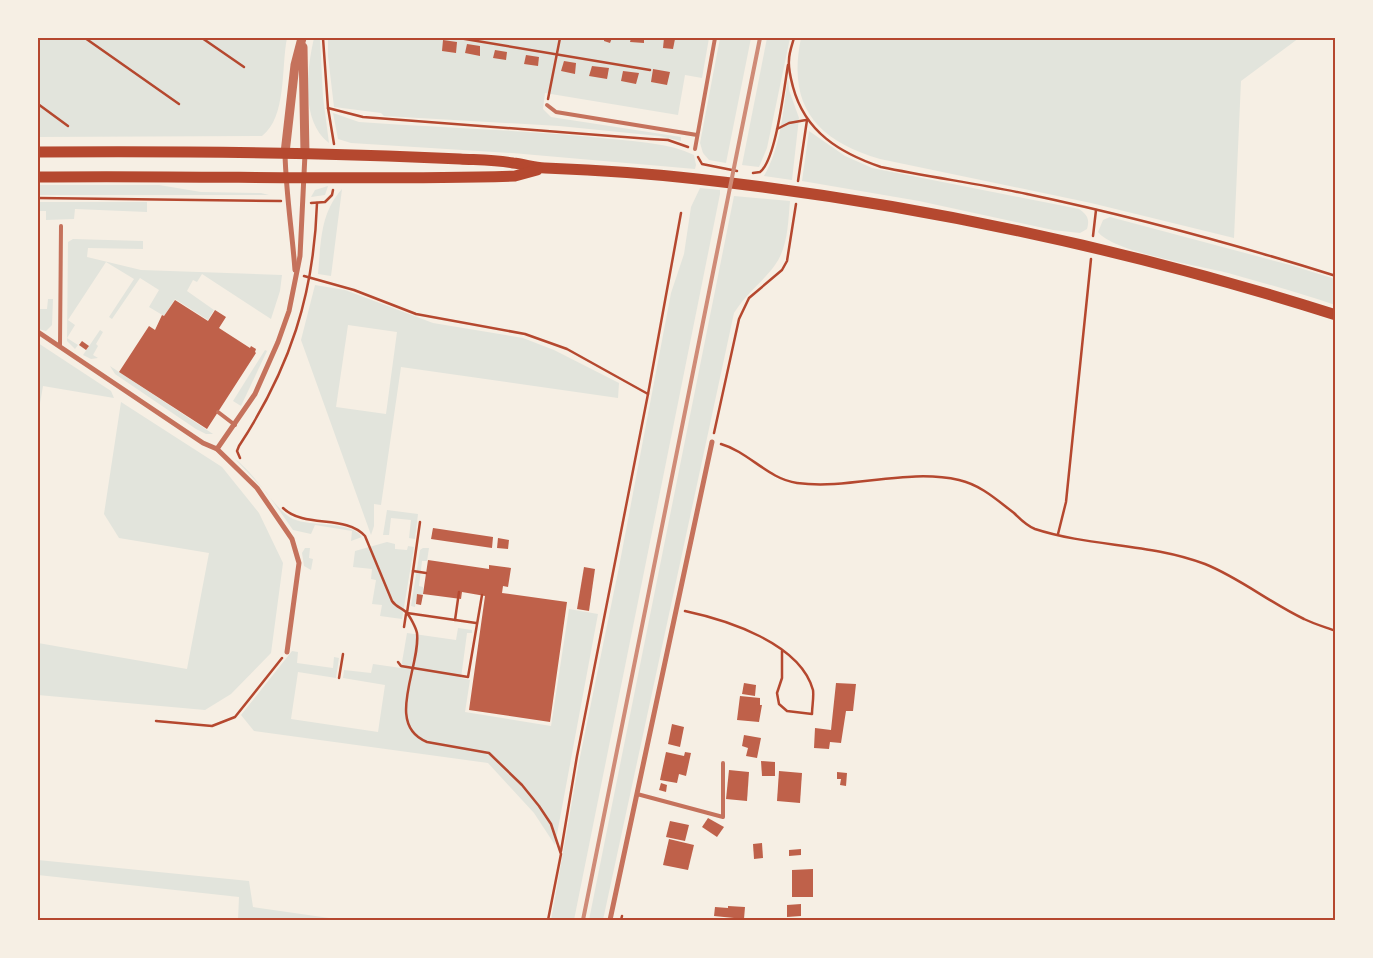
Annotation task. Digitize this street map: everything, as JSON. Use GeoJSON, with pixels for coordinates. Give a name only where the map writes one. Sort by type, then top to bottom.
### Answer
{"type":"FeatureCollection","features":[{"type":"Feature","properties":{"kind":"main road"},"geometry":{"type":"LineString","coordinates":[[38,152],[285,153],[504,162],[541,168],[649,174],[790,191],[929,215],[1092,249],[1240,286],[1336,315]]}},
{"type":"Feature","properties":{"kind":"main road"},"geometry":{"type":"LineString","coordinates":[[38,177],[161,176],[334,179],[515,176],[541,168]]}},
{"type":"Feature","properties":{"kind":"street"},"geometry":{"type":"LineString","coordinates":[[295,275],[293,236],[287,202],[285,153],[295,65],[302,38]]}},
{"type":"Feature","properties":{"kind":"street"},"geometry":{"type":"LineString","coordinates":[[217,449],[236,425],[255,394],[278,342],[289,310],[300,256],[304,202],[302,38]]}},
{"type":"Feature","properties":{"kind":"street"},"geometry":{"type":"LineString","coordinates":[[38,332],[203,443],[217,449],[257,488],[292,539],[299,563],[287,652]]}},
{"type":"Feature","properties":{"kind":"street"},"geometry":{"type":"LineString","coordinates":[[610,920],[712,442]]}},
{"type":"Feature","properties":{"kind":"lane"},"geometry":{"type":"LineString","coordinates":[[695,149],[715,38]]}},
{"type":"Feature","properties":{"kind":"lane"},"geometry":{"type":"LineString","coordinates":[[547,105],[556,112],[697,136]]}},
{"type":"Feature","properties":{"kind":"lane"},"geometry":{"type":"LineString","coordinates":[[60,346],[62,226]]}},
{"type":"Feature","properties":{"kind":"lane"},"geometry":{"type":"LineString","coordinates":[[218,412],[236,425]]}},
{"type":"Feature","properties":{"kind":"lane"},"geometry":{"type":"LineString","coordinates":[[637,794],[723,817],[724,763]]}},
{"type":"Feature","properties":{"kind":"path"},"geometry":{"type":"LineString","coordinates":[[85,38],[179,104]]}},
{"type":"Feature","properties":{"kind":"path"},"geometry":{"type":"LineString","coordinates":[[202,38],[244,67]]}},
{"type":"Feature","properties":{"kind":"path"},"geometry":{"type":"LineString","coordinates":[[323,38],[328,108],[334,156]]}},
{"type":"Feature","properties":{"kind":"path"},"geometry":{"type":"LineString","coordinates":[[459,38],[650,70]]}},
{"type":"Feature","properties":{"kind":"path"},"geometry":{"type":"LineString","coordinates":[[547,105],[560,38]]}},
{"type":"Feature","properties":{"kind":"path"},"geometry":{"type":"LineString","coordinates":[[750,173],[760,172],[764,169],[777,129],[794,38]]}},
{"type":"Feature","properties":{"kind":"path"},"geometry":{"type":"LineString","coordinates":[[789,61],[795,95],[807,120],[819,133],[842,151],[881,167],[1026,194],[1096,210],[1246,249],[1336,276]]}},
{"type":"Feature","properties":{"kind":"path"},"geometry":{"type":"LineString","coordinates":[[38,104],[68,126]]}},
{"type":"Feature","properties":{"kind":"path"},"geometry":{"type":"LineString","coordinates":[[328,108],[363,117],[659,140],[695,149],[702,164],[740,171]]}},
{"type":"Feature","properties":{"kind":"path"},"geometry":{"type":"LineString","coordinates":[[777,129],[789,123],[807,120]]}},
{"type":"Feature","properties":{"kind":"path"},"geometry":{"type":"LineString","coordinates":[[798,181],[807,120]]}},
{"type":"Feature","properties":{"kind":"path"},"geometry":{"type":"LineString","coordinates":[[304,202],[321,203],[329,199],[332,195],[334,179]]}},
{"type":"Feature","properties":{"kind":"path"},"geometry":{"type":"LineString","coordinates":[[38,198],[233,199],[287,202]]}},
{"type":"Feature","properties":{"kind":"path"},"geometry":{"type":"LineString","coordinates":[[796,202],[787,261],[782,270],[750,298],[739,319],[712,442],[746,455],[770,473],[794,483],[831,485],[911,477],[936,477],[960,480],[993,496],[1030,527],[1083,542],[1171,554],[1205,564],[1232,576],[1303,619],[1336,631]]}},
{"type":"Feature","properties":{"kind":"path"},"geometry":{"type":"LineString","coordinates":[[1058,534],[1066,502],[1096,210]]}},
{"type":"Feature","properties":{"kind":"path"},"geometry":{"type":"LineString","coordinates":[[548,920],[577,756],[682,213]]}},
{"type":"Feature","properties":{"kind":"path"},"geometry":{"type":"LineString","coordinates":[[295,275],[311,277],[354,290],[416,314],[525,334],[567,349],[648,394]]}},
{"type":"Feature","properties":{"kind":"path"},"geometry":{"type":"LineString","coordinates":[[237,451],[245,463]]}},
{"type":"Feature","properties":{"kind":"path"},"geometry":{"type":"LineString","coordinates":[[278,502],[291,515],[359,530],[368,542],[392,600],[395,605],[407,613],[476,623]]}},
{"type":"Feature","properties":{"kind":"path"},"geometry":{"type":"LineString","coordinates":[[404,627],[420,522]]}},
{"type":"Feature","properties":{"kind":"path"},"geometry":{"type":"LineString","coordinates":[[413,571],[426,573]]}},
{"type":"Feature","properties":{"kind":"path"},"geometry":{"type":"LineString","coordinates":[[455,620],[459,592]]}},
{"type":"Feature","properties":{"kind":"path"},"geometry":{"type":"LineString","coordinates":[[398,662],[401,666],[468,677],[482,595]]}},
{"type":"Feature","properties":{"kind":"path"},"geometry":{"type":"LineString","coordinates":[[677,610],[713,617],[746,629],[782,651],[803,671],[813,691],[812,714],[787,711],[779,704],[777,693],[782,678],[782,651]]}},
{"type":"Feature","properties":{"kind":"path"},"geometry":{"type":"LineString","coordinates":[[407,613],[416,633],[406,712],[410,731],[418,739],[427,742],[479,750],[498,760],[539,806],[551,824],[561,854]]}},
{"type":"Feature","properties":{"kind":"path"},"geometry":{"type":"LineString","coordinates":[[156,721],[212,726],[234,717],[287,652]]}},
{"type":"Feature","properties":{"kind":"path"},"geometry":{"type":"LineString","coordinates":[[339,678],[343,654]]}},
{"type":"Feature","properties":{"kind":"path"},"geometry":{"type":"LineString","coordinates":[[621,920],[622,916]]}},
{"type":"Feature","properties":{"kind":"shaded area"},"geometry":{"type":"Polygon","coordinates":[[[38,38],[287,38],[282,91],[276,117],[270,128],[262,136],[38,137],[38,38]]]}},
{"type":"Feature","properties":{"kind":"shaded area"},"geometry":{"type":"Polygon","coordinates":[[[314,38],[320,38],[323,97],[329,143],[313,122],[308,94],[309,64],[314,38]]]}},
{"type":"Feature","properties":{"kind":"shaded area"},"geometry":{"type":"Polygon","coordinates":[[[328,38],[709,38],[702,78],[685,75],[678,115],[545,93],[543,109],[551,117],[681,137],[681,141],[659,136],[559,126],[384,116],[381,113],[334,107],[328,56],[328,38]]]}},
{"type":"Feature","properties":{"kind":"shaded area"},"geometry":{"type":"Polygon","coordinates":[[[720,38],[751,38],[726,163],[709,160],[703,153],[700,143],[720,38]]]}},
{"type":"Feature","properties":{"kind":"shaded area"},"geometry":{"type":"Polygon","coordinates":[[[767,38],[790,38],[767,148],[759,167],[742,165],[767,38]]]}},
{"type":"Feature","properties":{"kind":"shaded area"},"geometry":{"type":"Polygon","coordinates":[[[801,38],[1299,38],[1241,81],[1234,238],[1091,203],[880,159],[858,151],[839,142],[823,130],[811,117],[803,101],[798,83],[801,38]]]}},
{"type":"Feature","properties":{"kind":"shaded area"},"geometry":{"type":"Polygon","coordinates":[[[788,78],[789,90],[799,118],[792,180],[764,176],[778,141],[788,78]]]}},
{"type":"Feature","properties":{"kind":"shaded area"},"geometry":{"type":"Polygon","coordinates":[[[333,113],[359,122],[549,133],[654,144],[694,155],[696,165],[695,169],[512,153],[351,143],[338,139],[333,113]]]}},
{"type":"Feature","properties":{"kind":"shaded area"},"geometry":{"type":"Polygon","coordinates":[[[809,131],[845,156],[872,168],[1079,209],[1087,217],[1087,229],[1080,233],[1053,230],[919,201],[802,181],[809,131]]]}},
{"type":"Feature","properties":{"kind":"shaded area"},"geometry":{"type":"Polygon","coordinates":[[[38,185],[159,185],[201,192],[261,193],[269,195],[38,195],[38,185]]]}},
{"type":"Feature","properties":{"kind":"shaded area"},"geometry":{"type":"Polygon","coordinates":[[[328,186],[325,195],[311,197],[315,190],[328,186]]]}},
{"type":"Feature","properties":{"kind":"shaded area"},"geometry":{"type":"Polygon","coordinates":[[[700,188],[720,190],[720,194],[574,920],[551,920],[579,762],[619,567],[671,293],[684,254],[691,207],[700,188]]]}},
{"type":"Feature","properties":{"kind":"shaded area"},"geometry":{"type":"Polygon","coordinates":[[[342,189],[331,276],[318,274],[321,240],[326,218],[329,208],[342,189]]]}},
{"type":"Feature","properties":{"kind":"shaded area"},"geometry":{"type":"Polygon","coordinates":[[[734,196],[790,201],[787,234],[783,250],[775,265],[734,313],[603,920],[589,920],[734,196]]]}},
{"type":"Feature","properties":{"kind":"shaded area"},"geometry":{"type":"Polygon","coordinates":[[[38,202],[147,202],[147,212],[75,209],[74,219],[46,220],[46,211],[38,211],[38,202]]]}},
{"type":"Feature","properties":{"kind":"shaded area"},"geometry":{"type":"Polygon","coordinates":[[[1110,217],[1290,265],[1335,279],[1335,305],[1228,273],[1158,257],[1121,246],[1098,232],[1103,220],[1110,217]]]}},
{"type":"Feature","properties":{"kind":"shaded area"},"geometry":{"type":"Polygon","coordinates":[[[73,239],[143,241],[143,249],[88,248],[87,257],[141,270],[282,275],[280,291],[271,319],[202,274],[197,282],[193,280],[187,291],[214,310],[208,320],[175,299],[164,316],[149,307],[159,290],[140,278],[112,319],[109,317],[134,279],[106,262],[68,320],[75,325],[67,338],[68,242],[73,239]]]}},
{"type":"Feature","properties":{"kind":"shaded area"},"geometry":{"type":"Polygon","coordinates":[[[315,285],[345,290],[433,323],[523,338],[554,350],[619,383],[618,398],[401,367],[381,505],[374,504],[374,526],[371,535],[301,340],[315,285]],[[348,325],[336,407],[386,414],[397,332],[348,325]]]}},
{"type":"Feature","properties":{"kind":"shaded area"},"geometry":{"type":"Polygon","coordinates":[[[48,299],[53,299],[52,325],[46,331],[38,329],[38,309],[47,309],[48,299]]]}},
{"type":"Feature","properties":{"kind":"shaded area"},"geometry":{"type":"Polygon","coordinates":[[[100,330],[103,332],[96,344],[98,346],[93,355],[98,358],[91,359],[83,355],[100,330]]]}},
{"type":"Feature","properties":{"kind":"shaded area"},"geometry":{"type":"Polygon","coordinates":[[[67,338],[78,345],[75,349],[67,341],[67,338]]]}},
{"type":"Feature","properties":{"kind":"shaded area"},"geometry":{"type":"Polygon","coordinates":[[[38,343],[111,391],[114,398],[43,386],[38,415],[38,343]]]}},
{"type":"Feature","properties":{"kind":"shaded area"},"geometry":{"type":"Polygon","coordinates":[[[265,350],[267,351],[241,406],[233,401],[265,350]]]}},
{"type":"Feature","properties":{"kind":"shaded area"},"geometry":{"type":"Polygon","coordinates":[[[110,366],[213,434],[206,434],[196,429],[115,374],[110,366]]]}},
{"type":"Feature","properties":{"kind":"shaded area"},"geometry":{"type":"Polygon","coordinates":[[[121,402],[222,467],[259,513],[283,563],[271,653],[231,694],[205,710],[38,695],[38,643],[187,669],[209,553],[119,538],[104,514],[121,402]]]}},
{"type":"Feature","properties":{"kind":"shaded area"},"geometry":{"type":"Polygon","coordinates":[[[235,459],[250,473],[264,489],[235,459]]]}},
{"type":"Feature","properties":{"kind":"shaded area"},"geometry":{"type":"Polygon","coordinates":[[[270,497],[293,519],[341,526],[357,532],[362,537],[351,541],[352,531],[315,525],[311,534],[293,530],[270,497]]]}},
{"type":"Feature","properties":{"kind":"shaded area"},"geometry":{"type":"Polygon","coordinates":[[[387,510],[418,514],[415,539],[409,538],[411,520],[391,518],[389,535],[383,535],[387,510]]]}},
{"type":"Feature","properties":{"kind":"shaded area"},"geometry":{"type":"Polygon","coordinates":[[[387,542],[395,544],[395,549],[407,550],[408,546],[414,547],[402,619],[380,616],[382,605],[372,604],[376,580],[371,579],[372,569],[353,567],[355,551],[387,542]]]}},
{"type":"Feature","properties":{"kind":"shaded area"},"geometry":{"type":"Polygon","coordinates":[[[305,548],[310,548],[309,558],[313,559],[311,570],[304,566],[302,553],[305,548]]]}},
{"type":"Feature","properties":{"kind":"shaded area"},"geometry":{"type":"Polygon","coordinates":[[[429,548],[427,561],[422,561],[419,586],[423,587],[423,595],[417,594],[415,607],[411,606],[420,550],[429,548]]]}},
{"type":"Feature","properties":{"kind":"shaded area"},"geometry":{"type":"Polygon","coordinates":[[[569,609],[598,614],[555,845],[534,813],[488,763],[254,731],[241,715],[292,651],[298,652],[297,663],[333,668],[334,657],[339,658],[336,678],[298,672],[291,719],[378,732],[385,685],[343,678],[344,670],[371,673],[373,664],[401,668],[407,633],[456,640],[458,628],[472,630],[472,633],[467,633],[461,678],[470,680],[465,712],[551,726],[569,609]]]}},
{"type":"Feature","properties":{"kind":"shaded area"},"geometry":{"type":"Polygon","coordinates":[[[38,860],[249,881],[253,907],[343,920],[238,920],[239,897],[38,875],[38,860]]]}},
{"type":"Feature","properties":{"kind":"building"},"geometry":{"type":"Polygon","coordinates":[[[604,38],[612,38],[610,43],[604,41],[604,38]]]}},
{"type":"Feature","properties":{"kind":"building"},"geometry":{"type":"Polygon","coordinates":[[[631,38],[644,38],[644,43],[630,42],[631,38]]]}},
{"type":"Feature","properties":{"kind":"building"},"geometry":{"type":"Polygon","coordinates":[[[664,38],[675,39],[673,49],[663,48],[664,38]]]}},
{"type":"Feature","properties":{"kind":"building"},"geometry":{"type":"Polygon","coordinates":[[[443,40],[457,42],[456,53],[442,51],[443,40]]]}},
{"type":"Feature","properties":{"kind":"building"},"geometry":{"type":"Polygon","coordinates":[[[467,44],[480,46],[480,56],[465,53],[467,44]]]}},
{"type":"Feature","properties":{"kind":"building"},"geometry":{"type":"Polygon","coordinates":[[[495,50],[507,52],[506,60],[493,58],[495,50]]]}},
{"type":"Feature","properties":{"kind":"building"},"geometry":{"type":"Polygon","coordinates":[[[526,55],[539,57],[538,66],[524,64],[526,55]]]}},
{"type":"Feature","properties":{"kind":"building"},"geometry":{"type":"Polygon","coordinates":[[[564,61],[576,63],[575,74],[561,71],[564,61]]]}},
{"type":"Feature","properties":{"kind":"building"},"geometry":{"type":"Polygon","coordinates":[[[592,66],[609,68],[607,79],[589,76],[592,66]]]}},
{"type":"Feature","properties":{"kind":"building"},"geometry":{"type":"Polygon","coordinates":[[[653,69],[670,72],[667,85],[651,82],[653,69]]]}},
{"type":"Feature","properties":{"kind":"building"},"geometry":{"type":"Polygon","coordinates":[[[623,71],[639,73],[636,84],[621,81],[623,71]]]}},
{"type":"Feature","properties":{"kind":"building"},"geometry":{"type":"Polygon","coordinates":[[[175,300],[208,321],[215,310],[226,317],[219,328],[250,348],[251,346],[256,349],[256,353],[207,429],[119,372],[149,326],[155,330],[162,315],[164,316],[175,300]]]}},
{"type":"Feature","properties":{"kind":"building"},"geometry":{"type":"Polygon","coordinates":[[[82,341],[89,346],[86,350],[79,345],[82,341]]]}},
{"type":"Feature","properties":{"kind":"building"},"geometry":{"type":"Polygon","coordinates":[[[433,528],[493,537],[492,548],[431,539],[433,528]]]}},
{"type":"Feature","properties":{"kind":"building"},"geometry":{"type":"Polygon","coordinates":[[[498,538],[509,540],[508,549],[497,548],[498,538]]]}},
{"type":"Feature","properties":{"kind":"building"},"geometry":{"type":"Polygon","coordinates":[[[428,560],[489,569],[489,565],[511,568],[508,587],[503,586],[502,593],[567,602],[550,722],[469,710],[485,596],[462,592],[461,599],[423,594],[428,560]]]}},
{"type":"Feature","properties":{"kind":"building"},"geometry":{"type":"Polygon","coordinates":[[[584,567],[595,569],[589,611],[577,609],[584,567]]]}},
{"type":"Feature","properties":{"kind":"building"},"geometry":{"type":"Polygon","coordinates":[[[417,594],[423,595],[421,605],[416,604],[417,594]]]}},
{"type":"Feature","properties":{"kind":"building"},"geometry":{"type":"Polygon","coordinates":[[[744,683],[756,685],[755,696],[742,694],[744,683]]]}},
{"type":"Feature","properties":{"kind":"building"},"geometry":{"type":"Polygon","coordinates":[[[836,683],[856,684],[853,711],[846,711],[841,743],[830,742],[829,749],[814,748],[815,728],[831,730],[836,683]]]}},
{"type":"Feature","properties":{"kind":"building"},"geometry":{"type":"Polygon","coordinates":[[[740,696],[760,698],[760,705],[762,705],[759,722],[737,720],[740,696]]]}},
{"type":"Feature","properties":{"kind":"building"},"geometry":{"type":"Polygon","coordinates":[[[672,724],[684,727],[680,747],[668,744],[672,724]]]}},
{"type":"Feature","properties":{"kind":"building"},"geometry":{"type":"Polygon","coordinates":[[[744,735],[761,738],[757,758],[746,756],[748,748],[742,746],[744,735]]]}},
{"type":"Feature","properties":{"kind":"building"},"geometry":{"type":"Polygon","coordinates":[[[666,752],[684,756],[685,752],[691,753],[686,776],[679,774],[677,783],[660,780],[666,752]]]}},
{"type":"Feature","properties":{"kind":"building"},"geometry":{"type":"Polygon","coordinates":[[[761,761],[775,762],[775,776],[762,776],[761,761]]]}},
{"type":"Feature","properties":{"kind":"building"},"geometry":{"type":"Polygon","coordinates":[[[729,770],[749,772],[747,801],[726,799],[729,770]]]}},
{"type":"Feature","properties":{"kind":"building"},"geometry":{"type":"Polygon","coordinates":[[[779,771],[802,773],[800,803],[777,801],[779,771]]]}},
{"type":"Feature","properties":{"kind":"building"},"geometry":{"type":"Polygon","coordinates":[[[837,772],[847,773],[846,786],[840,785],[841,779],[837,779],[837,772]]]}},
{"type":"Feature","properties":{"kind":"building"},"geometry":{"type":"Polygon","coordinates":[[[661,783],[667,785],[666,792],[659,790],[661,783]]]}},
{"type":"Feature","properties":{"kind":"building"},"geometry":{"type":"Polygon","coordinates":[[[708,818],[724,827],[717,837],[702,827],[708,818]]]}},
{"type":"Feature","properties":{"kind":"building"},"geometry":{"type":"Polygon","coordinates":[[[670,821],[689,825],[685,841],[666,837],[670,821]]]}},
{"type":"Feature","properties":{"kind":"building"},"geometry":{"type":"Polygon","coordinates":[[[669,839],[694,845],[688,870],[663,865],[669,839]]]}},
{"type":"Feature","properties":{"kind":"building"},"geometry":{"type":"Polygon","coordinates":[[[762,843],[763,858],[754,859],[753,844],[762,843]]]}},
{"type":"Feature","properties":{"kind":"building"},"geometry":{"type":"Polygon","coordinates":[[[801,849],[801,855],[789,856],[789,850],[801,849]]]}},
{"type":"Feature","properties":{"kind":"building"},"geometry":{"type":"Polygon","coordinates":[[[813,869],[813,897],[792,897],[792,870],[813,869]]]}},
{"type":"Feature","properties":{"kind":"building"},"geometry":{"type":"Polygon","coordinates":[[[801,904],[801,916],[787,917],[787,905],[801,904]]]}},
{"type":"Feature","properties":{"kind":"building"},"geometry":{"type":"Polygon","coordinates":[[[728,906],[745,907],[744,919],[714,916],[715,907],[728,908],[728,906]]]}},
{"type":"Feature","properties":{"kind":"railway"},"geometry":{"type":"LineString","coordinates":[[583,920],[760,38]]}}]}
